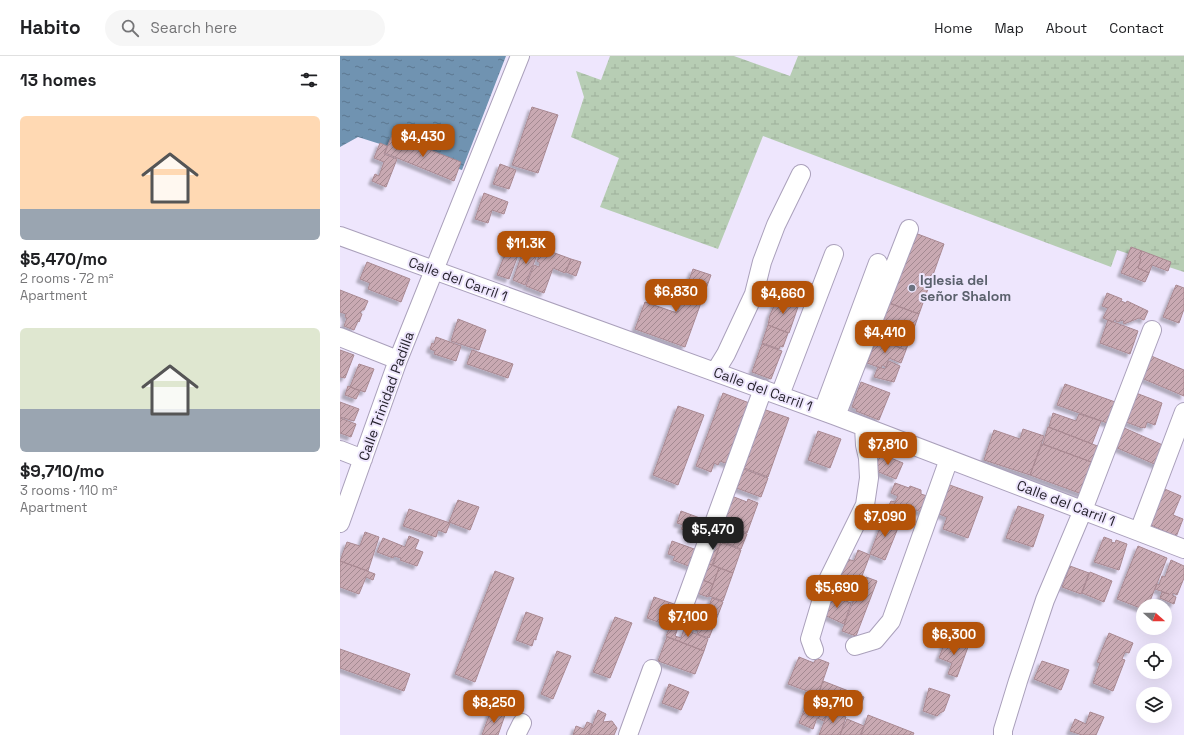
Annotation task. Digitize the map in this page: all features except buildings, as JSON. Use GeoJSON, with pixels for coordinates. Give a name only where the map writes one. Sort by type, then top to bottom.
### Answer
{"type":"FeatureCollection","features":[{"type":"Feature","properties":{"kind":"street","name":"Calle Trinidad Padilla"},"geometry":{"type":"LineString","coordinates":[[340,523],[398,360],[520,56]]}},
{"type":"Feature","properties":{"kind":"street"},"geometry":{"type":"LineString","coordinates":[[715,372],[726,354],[754,294],[762,262],[776,225],[801,174]]}},
{"type":"Feature","properties":{"kind":"street"},"geometry":{"type":"LineString","coordinates":[[830,414],[909,229]]}},
{"type":"Feature","properties":{"kind":"street","name":"Calle del Carril 1"},"geometry":{"type":"LineString","coordinates":[[340,236],[780,395],[1184,549]]}},
{"type":"Feature","properties":{"kind":"street"},"geometry":{"type":"LineString","coordinates":[[780,395],[834,254]]}},
{"type":"Feature","properties":{"kind":"street"},"geometry":{"type":"LineString","coordinates":[[830,414],[878,263]]}},
{"type":"Feature","properties":{"kind":"street"},"geometry":{"type":"LineString","coordinates":[[1003,735],[1003,730],[1018,681],[1045,600],[1083,510],[1152,330]]}},
{"type":"Feature","properties":{"kind":"street"},"geometry":{"type":"LineString","coordinates":[[340,337],[398,360]]}},
{"type":"Feature","properties":{"kind":"street"},"geometry":{"type":"LineString","coordinates":[[679,619],[763,389]]}},
{"type":"Feature","properties":{"kind":"street"},"geometry":{"type":"LineString","coordinates":[[1139,531],[1184,412]]}},
{"type":"Feature","properties":{"kind":"street"},"geometry":{"type":"LineString","coordinates":[[814,650],[810,639],[827,582],[865,505],[869,478],[864,427]]}},
{"type":"Feature","properties":{"kind":"street"},"geometry":{"type":"LineString","coordinates":[[340,450],[363,459]]}},
{"type":"Feature","properties":{"kind":"street"},"geometry":{"type":"LineString","coordinates":[[855,646],[875,640],[891,621],[949,459]]}},
{"type":"Feature","properties":{"kind":"street"},"geometry":{"type":"LineString","coordinates":[[628,735],[652,669]]}},
{"type":"Feature","properties":{"kind":"green space"},"geometry":{"type":"Polygon","coordinates":[[[610,56],[734,56],[790,76],[798,56],[1184,56],[1184,272],[1117,250],[1111,267],[763,136],[718,249],[600,207],[619,158],[571,137],[584,97],[576,71],[601,80],[610,56]]]}},
{"type":"Feature","properties":{"kind":"water"},"geometry":{"type":"Polygon","coordinates":[[[340,56],[506,56],[462,170],[358,137],[340,147],[340,56]]]}},
{"type":"Feature","properties":{"kind":"place","name":"Iglesia del señor Shalom"},"geometry":{"type":"Point","coordinates":[912,288]}}]}
